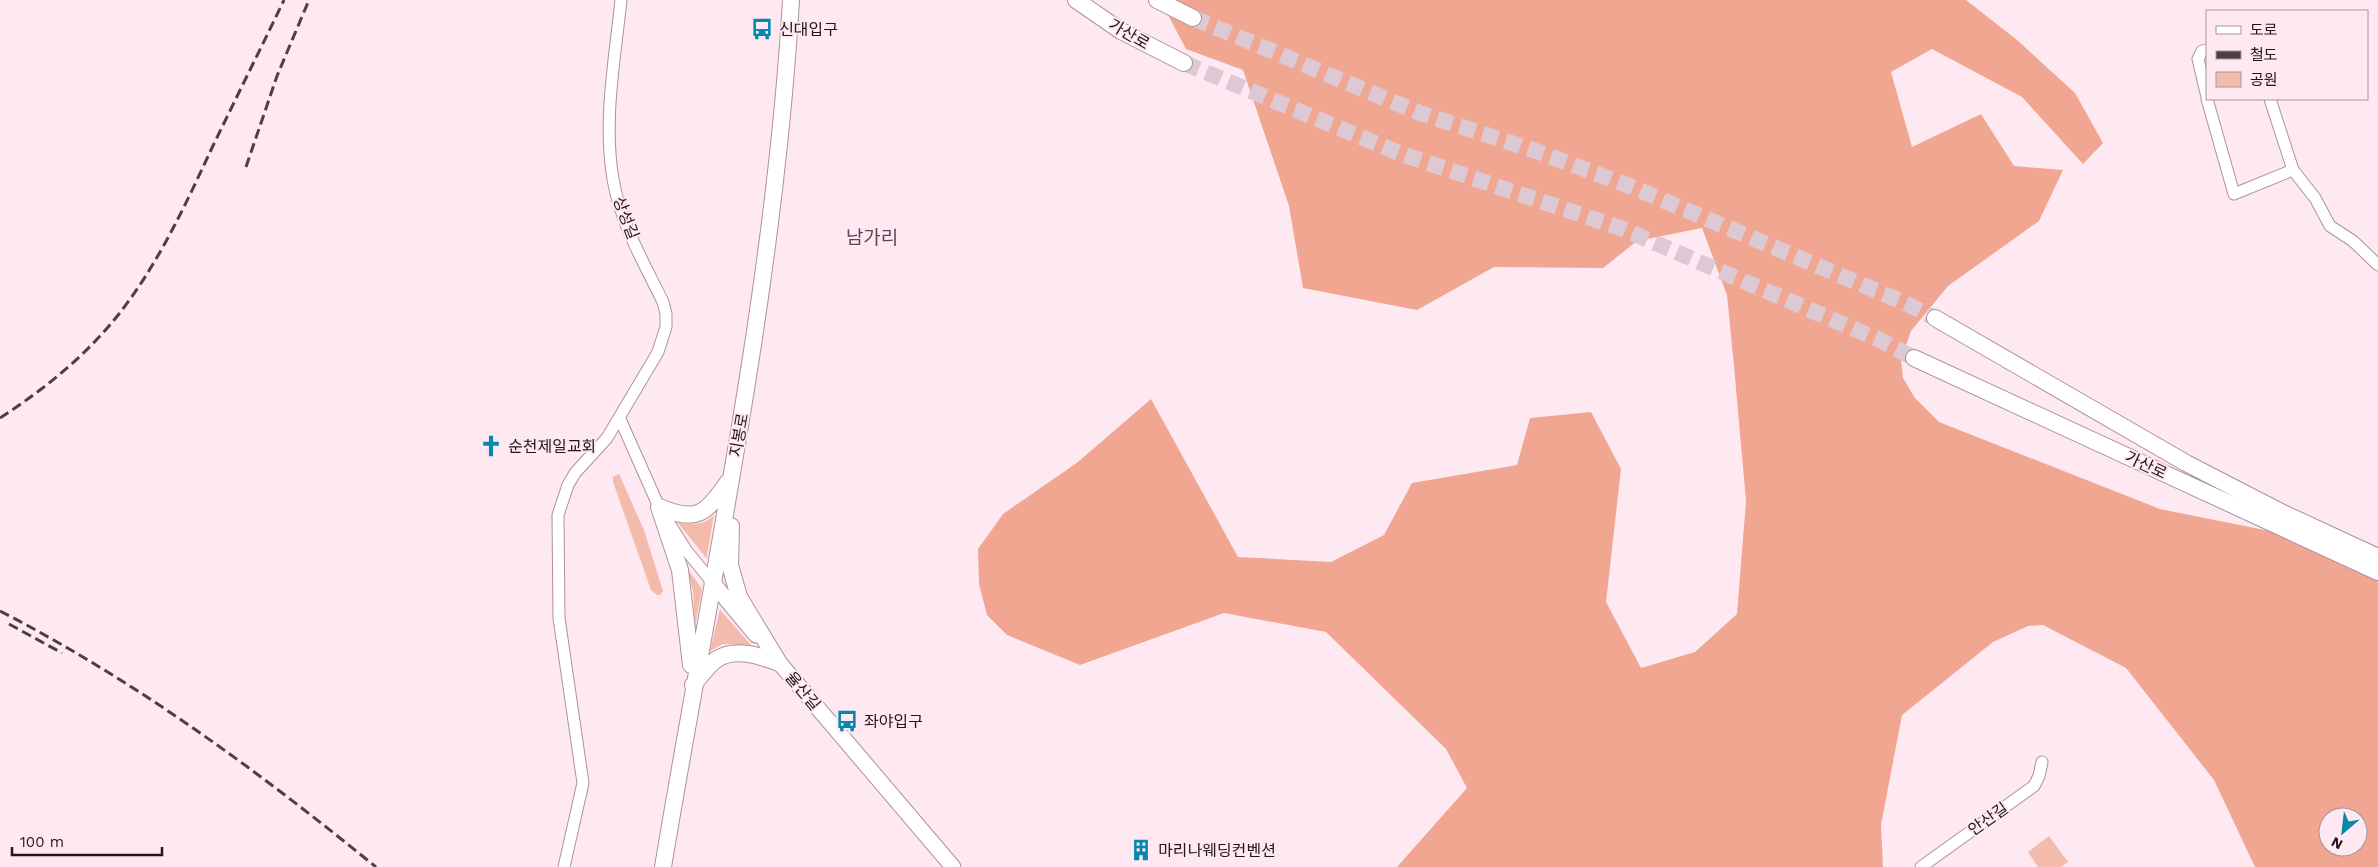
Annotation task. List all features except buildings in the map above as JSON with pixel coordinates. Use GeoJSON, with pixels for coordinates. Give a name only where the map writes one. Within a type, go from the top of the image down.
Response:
{"type":"FeatureCollection","features":[{"type":"Feature","properties":{"kind":"main road","name":"지봉로"},"geometry":{"type":"LineString","coordinates":[[663,867],[693,685],[732,476],[765,263],[786,87],[791,0]]}},
{"type":"Feature","properties":{"kind":"main road","name":"가산로"},"geometry":{"type":"LineString","coordinates":[[1076,0],[1121,31],[1184,63]]}},
{"type":"Feature","properties":{"kind":"main road"},"geometry":{"type":"LineString","coordinates":[[1157,0],[1193,18]]}},
{"type":"Feature","properties":{"kind":"main road","name":"가산로"},"geometry":{"type":"LineString","coordinates":[[1935,318],[2186,463],[2291,517],[2378,557]]}},
{"type":"Feature","properties":{"kind":"main road","name":"가산로"},"geometry":{"type":"LineString","coordinates":[[1914,358],[2378,572]]}},
{"type":"Feature","properties":{"kind":"main road"},"geometry":{"type":"LineString","coordinates":[[659,507],[686,516],[706,510],[732,476]]}},
{"type":"Feature","properties":{"kind":"main road"},"geometry":{"type":"LineString","coordinates":[[732,476],[730,565],[733,580],[746,612],[779,663]]}},
{"type":"Feature","properties":{"kind":"main road"},"geometry":{"type":"LineString","coordinates":[[659,507],[680,570],[693,685]]}},
{"type":"Feature","properties":{"kind":"main road"},"geometry":{"type":"LineString","coordinates":[[693,685],[716,660],[725,655],[756,655],[779,663]]}},
{"type":"Feature","properties":{"kind":"street","name":"상성길"},"geometry":{"type":"LineString","coordinates":[[564,867],[583,783],[559,618],[558,515],[568,485],[575,473],[607,438],[620,419],[658,352],[666,327],[666,314],[662,302],[620,207],[613,180],[609,139],[621,0]]}},
{"type":"Feature","properties":{"kind":"street"},"geometry":{"type":"LineString","coordinates":[[2206,50],[2202,52],[2198,59],[2206,94]]}},
{"type":"Feature","properties":{"kind":"street"},"geometry":{"type":"LineString","coordinates":[[2208,100],[2234,194],[2293,170]]}},
{"type":"Feature","properties":{"kind":"street"},"geometry":{"type":"LineString","coordinates":[[2270,100],[2293,170],[2315,198],[2330,226],[2353,241],[2378,265]]}},
{"type":"Feature","properties":{"kind":"street"},"geometry":{"type":"LineString","coordinates":[[620,419],[659,507],[686,550],[712,582]]}},
{"type":"Feature","properties":{"kind":"street","name":"율산길"},"geometry":{"type":"LineString","coordinates":[[712,582],[953,867]]}},
{"type":"Feature","properties":{"kind":"street","name":"안산길"},"geometry":{"type":"LineString","coordinates":[[1921,867],[2034,786],[2039,776],[2042,762]]}},
{"type":"Feature","properties":{"kind":"green space"},"geometry":{"type":"Polygon","coordinates":[[[619,474],[644,530],[663,591],[660,595],[651,590],[613,482],[613,477],[619,474]]]}},
{"type":"Feature","properties":{"kind":"green space"},"geometry":{"type":"Polygon","coordinates":[[[714,515],[707,559],[678,523],[693,524],[707,521],[714,515]]]}},
{"type":"Feature","properties":{"kind":"green space"},"geometry":{"type":"Polygon","coordinates":[[[687,568],[702,589],[695,626],[693,591],[687,568]]]}},
{"type":"Feature","properties":{"kind":"green space"},"geometry":{"type":"Polygon","coordinates":[[[720,609],[752,646],[723,644],[710,651],[720,609]]]}},
{"type":"Feature","properties":{"kind":"green space"},"geometry":{"type":"Polygon","coordinates":[[[2049,836],[2068,862],[2061,867],[2038,867],[2028,852],[2049,836]]]}},
{"type":"Feature","properties":{"kind":"shaded area"},"geometry":{"type":"Polygon","coordinates":[[[1160,0],[1966,0],[2017,40],[2075,93],[2103,143],[2083,164],[2022,97],[1932,49],[1891,72],[1912,147],[1981,114],[2014,166],[2063,170],[2039,221],[1948,286],[1911,331],[1901,359],[1903,378],[1915,398],[1939,422],[2160,509],[2378,553],[2378,867],[2255,867],[2214,780],[2126,668],[2043,625],[2028,626],[1993,642],[1902,715],[1881,825],[1883,867],[1397,867],[1467,788],[1446,749],[1326,632],[1224,613],[1080,665],[1007,635],[987,615],[979,584],[978,549],[1003,514],[1078,462],[1151,399],[1238,557],[1331,562],[1384,535],[1412,483],[1517,465],[1530,418],[1591,412],[1621,469],[1606,602],[1641,668],[1695,652],[1737,614],[1746,501],[1734,366],[1727,295],[1702,228],[1637,241],[1603,268],[1494,267],[1417,310],[1303,288],[1289,206],[1243,70],[1186,49],[1160,0]]]}},
{"type":"Feature","properties":{"kind":"tunnel"},"geometry":{"type":"LineString","coordinates":[[1193,18],[1420,113],[1536,151],[1632,187],[1903,302],[1935,318]]}},
{"type":"Feature","properties":{"kind":"tunnel"},"geometry":{"type":"LineString","coordinates":[[1184,63],[1399,153],[1623,229],[1882,341],[1914,358]]}},
{"type":"Feature","properties":{"kind":"railway"},"geometry":{"type":"LineString","coordinates":[[0,418],[71,365],[97,340],[140,285],[178,219],[284,0]]}},
{"type":"Feature","properties":{"kind":"railway"},"geometry":{"type":"LineString","coordinates":[[246,167],[277,76],[309,0]]}},
{"type":"Feature","properties":{"kind":"railway"},"geometry":{"type":"LineString","coordinates":[[0,611],[100,667],[148,697],[287,796],[376,867]]}},
{"type":"Feature","properties":{"kind":"railway"},"geometry":{"type":"LineString","coordinates":[[9,624],[62,653]]}},
{"type":"Feature","properties":{"kind":"place","name":"신대입구"},"geometry":{"type":"Point","coordinates":[762,29]}},
{"type":"Feature","properties":{"kind":"place","name":"순천제일교회"},"geometry":{"type":"Point","coordinates":[491,446]}},
{"type":"Feature","properties":{"kind":"place","name":"좌야입구"},"geometry":{"type":"Point","coordinates":[847,721]}},
{"type":"Feature","properties":{"kind":"place","name":"마리나웨딩컨벤션"},"geometry":{"type":"Point","coordinates":[1141,850]}},
{"type":"Feature","properties":{"kind":"district","name":"남가리"},"geometry":{"type":"Point","coordinates":[872,237]}}]}
